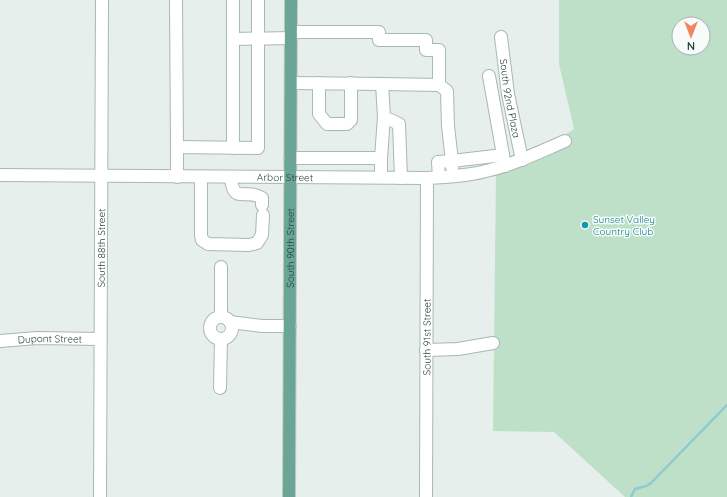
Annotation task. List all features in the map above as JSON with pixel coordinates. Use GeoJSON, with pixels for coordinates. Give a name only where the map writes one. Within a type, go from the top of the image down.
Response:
{"type":"FeatureCollection","features":[{"type":"Feature","properties":{"kind":"main road","name":"South 90th Street"},"geometry":{"type":"LineString","coordinates":[[289,497],[291,0]]}},
{"type":"Feature","properties":{"kind":"street","name":"South 88th Street"},"geometry":{"type":"LineString","coordinates":[[100,497],[102,0]]}},
{"type":"Feature","properties":{"kind":"street"},"geometry":{"type":"LineString","coordinates":[[176,0],[177,177]]}},
{"type":"Feature","properties":{"kind":"street"},"geometry":{"type":"LineString","coordinates":[[233,0],[233,148]]}},
{"type":"Feature","properties":{"kind":"street"},"geometry":{"type":"LineString","coordinates":[[177,147],[258,148],[258,0]]}},
{"type":"Feature","properties":{"kind":"street"},"geometry":{"type":"LineString","coordinates":[[233,39],[258,39],[291,35],[379,32],[379,40],[426,40],[426,50],[439,50],[439,85]]}},
{"type":"Feature","properties":{"kind":"street","name":"South 92nd Plaza"},"geometry":{"type":"LineString","coordinates":[[501,37],[508,94],[522,160]]}},
{"type":"Feature","properties":{"kind":"street"},"geometry":{"type":"LineString","coordinates":[[452,161],[504,160],[489,76]]}},
{"type":"Feature","properties":{"kind":"street"},"geometry":{"type":"LineString","coordinates":[[290,83],[439,85],[447,91],[448,126],[453,177]]}},
{"type":"Feature","properties":{"kind":"street"},"geometry":{"type":"LineString","coordinates":[[319,83],[319,114],[328,124],[347,124],[351,120],[351,83]]}},
{"type":"Feature","properties":{"kind":"street"},"geometry":{"type":"LineString","coordinates":[[381,177],[384,117],[382,84]]}},
{"type":"Feature","properties":{"kind":"street"},"geometry":{"type":"LineString","coordinates":[[384,117],[399,124],[400,178]]}},
{"type":"Feature","properties":{"kind":"street","name":"Arbor Street"},"geometry":{"type":"LineString","coordinates":[[0,175],[101,177],[453,177],[487,171],[504,160],[522,160],[565,141]]}},
{"type":"Feature","properties":{"kind":"street"},"geometry":{"type":"LineString","coordinates":[[290,158],[381,158]]}},
{"type":"Feature","properties":{"kind":"street","name":"South 91st Street"},"geometry":{"type":"LineString","coordinates":[[426,497],[426,350],[433,178],[438,162],[452,161]]}},
{"type":"Feature","properties":{"kind":"street"},"geometry":{"type":"LineString","coordinates":[[201,177],[202,240],[208,244],[250,245],[257,243],[262,235],[262,198],[257,195],[238,194],[235,192],[232,189],[231,177]]}},
{"type":"Feature","properties":{"kind":"street"},"geometry":{"type":"LineString","coordinates":[[220,388],[226,327],[221,267]]}},
{"type":"Feature","properties":{"kind":"street"},"geometry":{"type":"LineString","coordinates":[[226,327],[237,330],[251,330],[262,326],[290,326]]}},
{"type":"Feature","properties":{"kind":"street","name":"Dupont Street"},"geometry":{"type":"LineString","coordinates":[[0,341],[38,338],[100,339]]}},
{"type":"Feature","properties":{"kind":"street"},"geometry":{"type":"LineString","coordinates":[[426,350],[458,349],[493,343]]}},
{"type":"Feature","properties":{"kind":"green space","name":"Sunset Valley Country Club"},"geometry":{"type":"Polygon","coordinates":[[[559,0],[727,0],[727,497],[625,497],[554,432],[493,431],[496,175],[568,143],[565,135],[574,129],[559,64],[559,0]]]}},
{"type":"Feature","properties":{"kind":"waterway"},"geometry":{"type":"LineString","coordinates":[[631,497],[635,489],[651,483],[727,405]]}},
{"type":"Feature","properties":{"kind":"place","name":"Sunset Valley Country Club"},"geometry":{"type":"Point","coordinates":[585,225]}}]}
